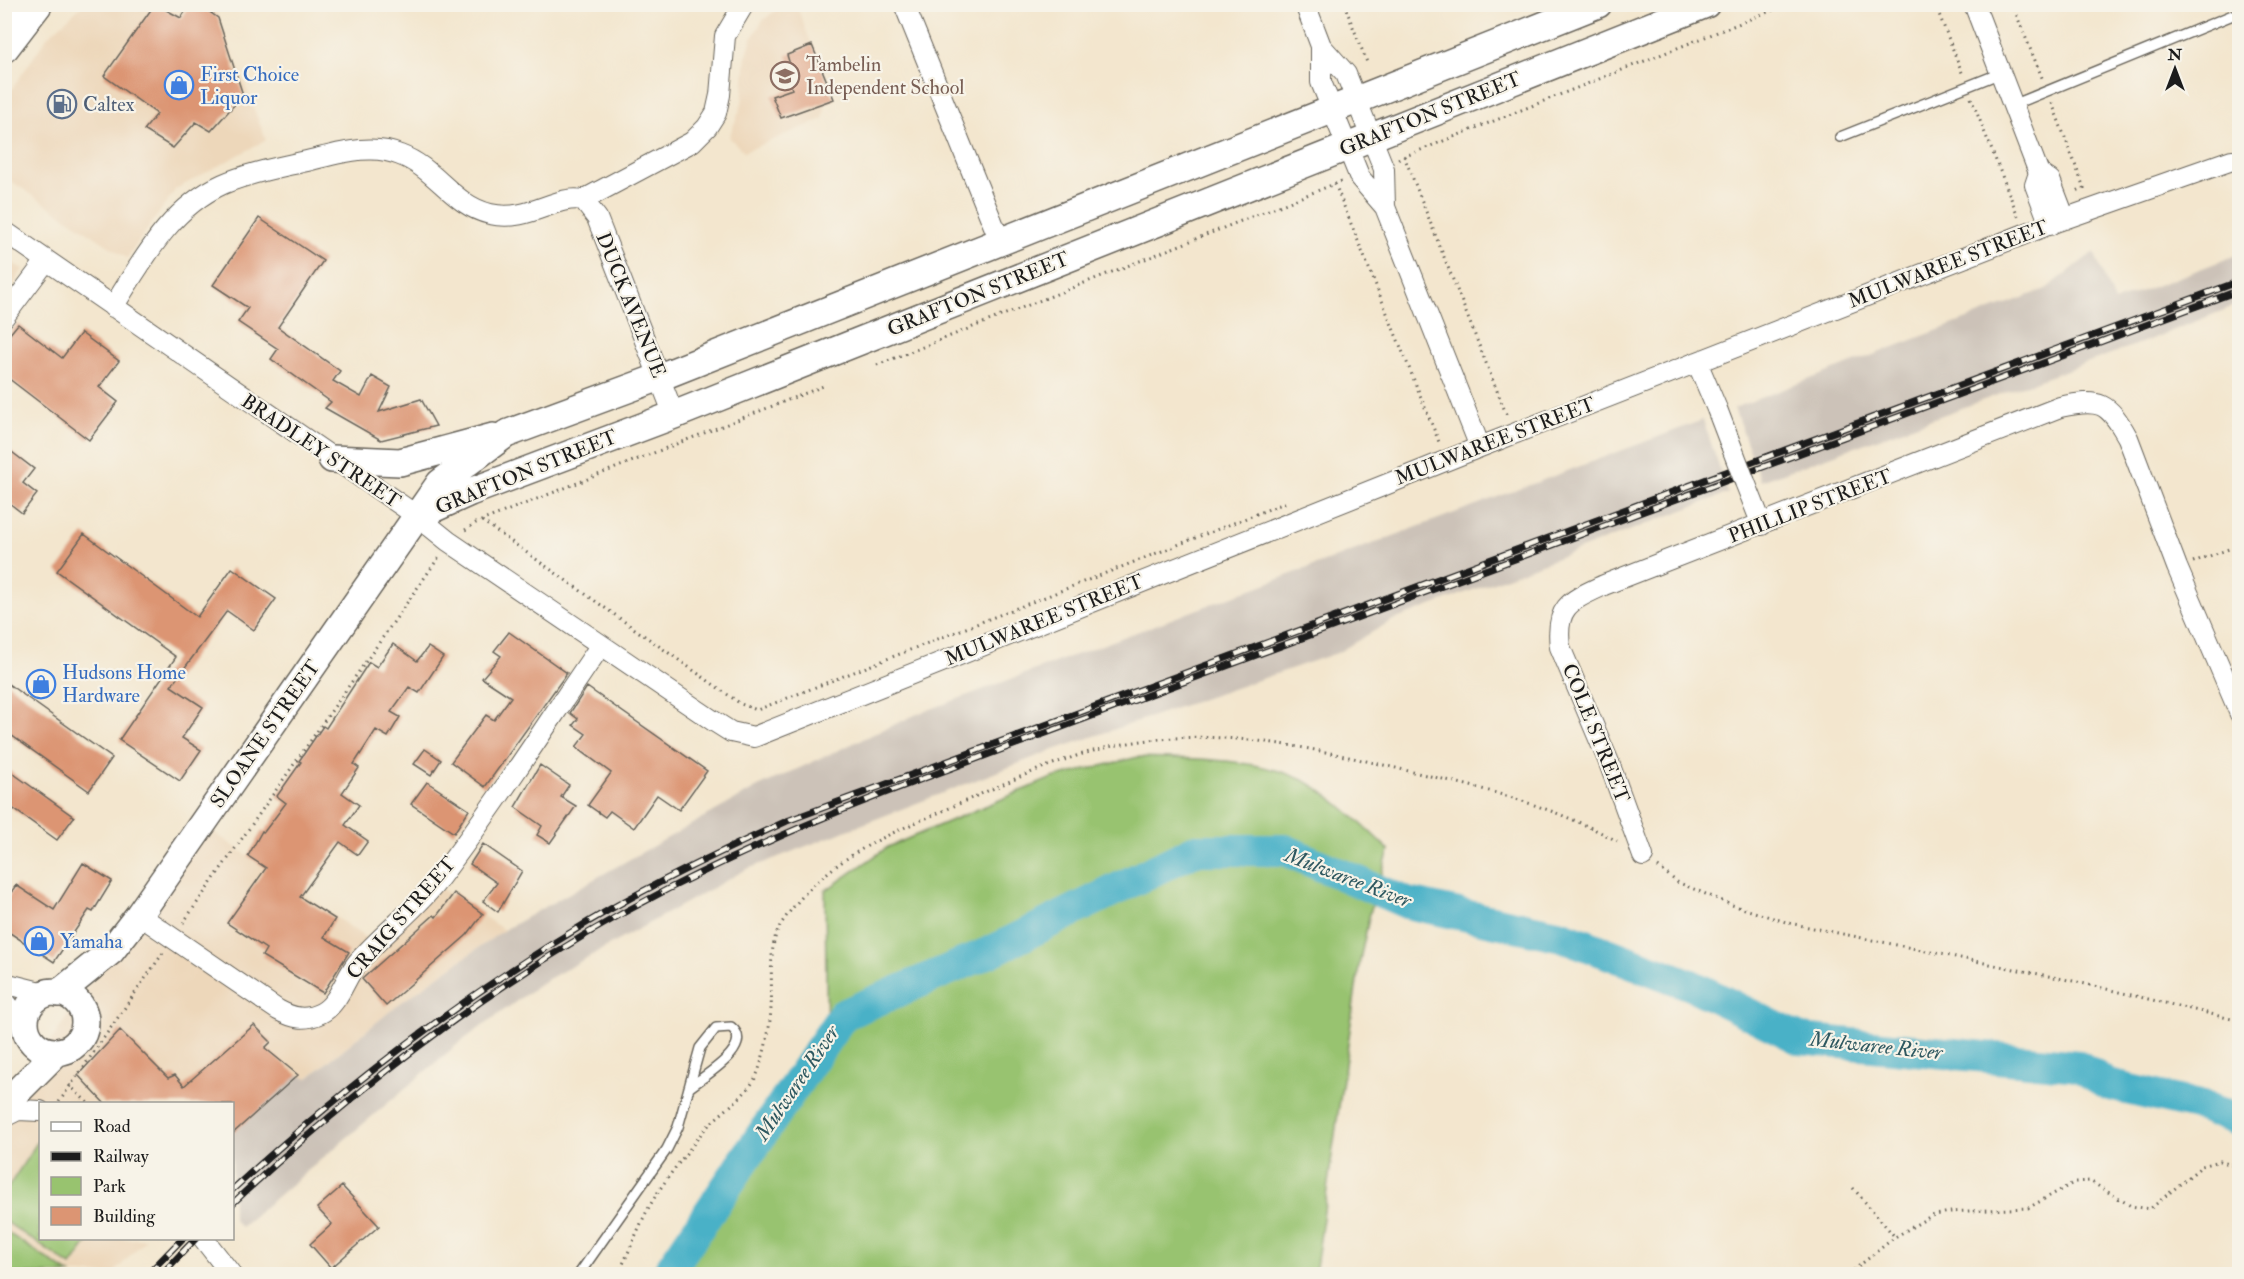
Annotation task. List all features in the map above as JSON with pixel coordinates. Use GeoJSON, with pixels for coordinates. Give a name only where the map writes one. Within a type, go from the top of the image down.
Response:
{"type":"FeatureCollection","features":[{"type":"Feature","properties":{"kind":"main road"},"geometry":{"type":"LineString","coordinates":[[4,10],[9,4]]}},
{"type":"Feature","properties":{"kind":"main road"},"geometry":{"type":"LineString","coordinates":[[4,47],[37,4]]}},
{"type":"Feature","properties":{"kind":"street"},"geometry":{"type":"LineString","coordinates":[[113,307],[162,233],[195,200],[235,180],[321,158],[366,150],[398,154],[428,170],[451,193],[470,207],[498,216],[529,214],[568,200],[583,200],[692,142],[707,127],[716,113],[720,95],[725,36],[744,4]]}},
{"type":"Feature","properties":{"kind":"street"},"geometry":{"type":"LineString","coordinates":[[904,4],[1000,241]]}},
{"type":"Feature","properties":{"kind":"street"},"geometry":{"type":"LineString","coordinates":[[1305,4],[1321,46],[1321,82],[1344,104],[1359,142],[1359,175],[1385,207]]}},
{"type":"Feature","properties":{"kind":"street","name":"GRAFTON STREET"},"geometry":{"type":"LineString","coordinates":[[417,516],[440,483],[506,434],[660,376],[1598,4]]}},
{"type":"Feature","properties":{"kind":"street","name":"GRAFTON STREET"},"geometry":{"type":"LineString","coordinates":[[417,516],[470,492],[674,415],[1706,4]]}},
{"type":"Feature","properties":{"kind":"street"},"geometry":{"type":"LineString","coordinates":[[1974,4],[2039,172],[2050,180],[2049,201],[2057,222]]}},
{"type":"Feature","properties":{"kind":"street"},"geometry":{"type":"LineString","coordinates":[[1321,46],[1346,73],[1344,104],[1359,142],[1382,165],[1385,207],[1476,438]]}},
{"type":"Feature","properties":{"kind":"street","name":"MULWAREE STREET"},"geometry":{"type":"LineString","coordinates":[[763,733],[1476,438],[1697,362],[2057,222],[2232,160]]}},
{"type":"Feature","properties":{"kind":"street","name":"DUCK AVENUE"},"geometry":{"type":"LineString","coordinates":[[583,200],[594,211],[674,415]]}},
{"type":"Feature","properties":{"kind":"street","name":"BRADLEY STREET"},"geometry":{"type":"LineString","coordinates":[[4,231],[417,516],[448,541],[731,732],[754,737],[763,733]]}},
{"type":"Feature","properties":{"kind":"street"},"geometry":{"type":"LineString","coordinates":[[4,317],[46,261]]}},
{"type":"Feature","properties":{"kind":"street"},"geometry":{"type":"LineString","coordinates":[[1697,362],[1762,525]]}},
{"type":"Feature","properties":{"kind":"street","name":"PHILLIP STREET"},"geometry":{"type":"LineString","coordinates":[[1563,609],[1577,597],[1604,585],[2060,407],[2098,403],[2110,409],[2128,438],[2177,567],[2240,714]]}},
{"type":"Feature","properties":{"kind":"street"},"geometry":{"type":"LineString","coordinates":[[332,459],[400,462],[506,434]]}},
{"type":"Feature","properties":{"kind":"street","name":"SLOANE STREET"},"geometry":{"type":"LineString","coordinates":[[84,1016],[111,951],[139,915],[417,516]]}},
{"type":"Feature","properties":{"kind":"street","name":"COLE STREET"},"geometry":{"type":"LineString","coordinates":[[1563,609],[1558,627],[1560,647],[1608,760],[1643,856]]}},
{"type":"Feature","properties":{"kind":"street","name":"CRAIG STREET"},"geometry":{"type":"LineString","coordinates":[[139,915],[278,1010],[294,1018],[310,1018],[323,1012],[332,1003],[358,962],[396,927],[434,884],[601,645]]}},
{"type":"Feature","properties":{"kind":"street","name":"SLOANE STREET"},"geometry":{"type":"LineString","coordinates":[[54,993],[111,951]]}},
{"type":"Feature","properties":{"kind":"street"},"geometry":{"type":"LineString","coordinates":[[4,983],[54,993],[75,1000],[84,1016],[85,1024],[79,1040],[73,1046],[57,1052],[11,1101]]}},
{"type":"Feature","properties":{"kind":"street"},"geometry":{"type":"LineString","coordinates":[[11,1101],[28,1034],[25,1019],[32,1003],[54,993]]}},
{"type":"Feature","properties":{"kind":"street"},"geometry":{"type":"LineString","coordinates":[[4,999],[28,1034],[42,1049],[57,1052]]}},
{"type":"Feature","properties":{"kind":"street"},"geometry":{"type":"LineString","coordinates":[[38,1071],[37,1090],[51,1102]]}},
{"type":"Feature","properties":{"kind":"street"},"geometry":{"type":"LineString","coordinates":[[4,1117],[18,1110],[39,1111]]}},
{"type":"Feature","properties":{"kind":"street"},"geometry":{"type":"LineString","coordinates":[[204,1240],[231,1275]]}},
{"type":"Feature","properties":{"kind":"street"},"geometry":{"type":"LineString","coordinates":[[218,1240],[245,1275]]}},
{"type":"Feature","properties":{"kind":"lane"},"geometry":{"type":"LineString","coordinates":[[2013,105],[2240,12]]}},
{"type":"Feature","properties":{"kind":"lane"},"geometry":{"type":"LineString","coordinates":[[1840,137],[2001,73]]}},
{"type":"Feature","properties":{"kind":"lane"},"geometry":{"type":"LineString","coordinates":[[579,1275],[609,1228],[667,1149],[678,1127],[700,1048],[716,1028],[731,1027],[738,1040],[731,1055],[689,1088]]}},
{"type":"Feature","properties":{"kind":"path"},"geometry":{"type":"LineString","coordinates":[[1344,4],[1368,66]]}},
{"type":"Feature","properties":{"kind":"path"},"geometry":{"type":"LineString","coordinates":[[1382,165],[1788,4]]}},
{"type":"Feature","properties":{"kind":"path"},"geometry":{"type":"LineString","coordinates":[[1935,4],[2018,216]]}},
{"type":"Feature","properties":{"kind":"path"},"geometry":{"type":"LineString","coordinates":[[2007,220],[2084,188],[2012,4]]}},
{"type":"Feature","properties":{"kind":"path"},"geometry":{"type":"LineString","coordinates":[[1404,156],[1507,416]]}},
{"type":"Feature","properties":{"kind":"path"},"geometry":{"type":"LineString","coordinates":[[877,365],[1359,175]]}},
{"type":"Feature","properties":{"kind":"path"},"geometry":{"type":"LineString","coordinates":[[1335,184],[1439,442]]}},
{"type":"Feature","properties":{"kind":"path"},"geometry":{"type":"LineString","coordinates":[[179,930],[430,572],[448,541],[482,521],[826,385]]}},
{"type":"Feature","properties":{"kind":"path"},"geometry":{"type":"LineString","coordinates":[[1429,447],[1439,442],[1476,438],[1516,412]]}},
{"type":"Feature","properties":{"kind":"path"},"geometry":{"type":"LineString","coordinates":[[482,521],[741,704],[757,710],[1290,501]]}},
{"type":"Feature","properties":{"kind":"path"},"geometry":{"type":"LineString","coordinates":[[2177,567],[2240,545]]}},
{"type":"Feature","properties":{"kind":"path"},"geometry":{"type":"LineString","coordinates":[[618,1275],[656,1197],[699,1136],[746,1090],[757,1073],[770,1023],[775,938],[782,924],[808,894],[853,852],[1017,779],[1079,756],[1132,742],[1211,738],[1269,741],[1330,751],[1485,789],[1594,830],[1643,856],[1677,882],[1732,905],[1779,921],[2073,981],[2240,1021]]}},
{"type":"Feature","properties":{"kind":"path"},"geometry":{"type":"LineString","coordinates":[[53,1102],[100,1046],[168,946]]}},
{"type":"Feature","properties":{"kind":"path"},"geometry":{"type":"LineString","coordinates":[[69,1085],[87,1102]]}},
{"type":"Feature","properties":{"kind":"path"},"geometry":{"type":"LineString","coordinates":[[1849,1275],[1895,1237],[1931,1216],[1949,1212],[2028,1208],[2075,1182],[2090,1181],[2132,1206],[2150,1209],[2202,1166],[2220,1161],[2240,1168]]}},
{"type":"Feature","properties":{"kind":"path"},"geometry":{"type":"LineString","coordinates":[[1853,1188],[1895,1237]]}},
{"type":"Feature","properties":{"kind":"shaded area"},"geometry":{"type":"Polygon","coordinates":[[[83,5],[214,5],[266,140],[176,189],[127,258],[5,177],[5,99],[48,36],[83,5]]]}},
{"type":"Feature","properties":{"kind":"shaded area","name":"Tambelin Independent School"},"geometry":{"type":"Polygon","coordinates":[[[783,5],[796,5],[834,99],[826,102],[823,119],[744,152],[729,137],[742,104],[746,57],[752,38],[763,20],[783,5]]]}},
{"type":"Feature","properties":{"kind":"shaded area"},"geometry":{"type":"Polygon","coordinates":[[[2094,252],[2114,302],[2239,254],[2239,304],[2149,340],[1761,481],[1734,408],[2046,289],[2094,252]]]}},
{"type":"Feature","properties":{"kind":"shaded area"},"geometry":{"type":"Polygon","coordinates":[[[5,259],[23,269],[5,299],[5,259]]]}},
{"type":"Feature","properties":{"kind":"shaded area"},"geometry":{"type":"Polygon","coordinates":[[[1703,420],[1728,493],[1391,621],[1337,653],[1048,752],[745,870],[543,982],[459,1043],[241,1227],[234,1220],[234,1132],[298,1075],[308,1078],[399,1004],[504,930],[758,787],[915,715],[1703,420]]]}},
{"type":"Feature","properties":{"kind":"shaded area"},"geometry":{"type":"Polygon","coordinates":[[[202,824],[376,945],[434,884],[504,930],[399,1004],[307,1078],[298,1075],[234,1133],[234,1102],[39,1102],[39,1240],[145,1240],[113,1274],[5,1274],[5,1110],[111,951],[202,824]]]}},
{"type":"Feature","properties":{"kind":"green space"},"geometry":{"type":"Polygon","coordinates":[[[1138,757],[1219,760],[1260,766],[1298,778],[1334,800],[1389,850],[1370,913],[1360,960],[1315,1274],[684,1274],[827,1053],[825,891],[888,847],[1052,778],[1138,757]]]}},
{"type":"Feature","properties":{"kind":"green space"},"geometry":{"type":"Polygon","coordinates":[[[39,1140],[39,1240],[89,1240],[71,1266],[5,1221],[5,1192],[39,1140]]]}},
{"type":"Feature","properties":{"kind":"green space"},"geometry":{"type":"Polygon","coordinates":[[[5,1231],[70,1274],[5,1274],[5,1231]]]}},
{"type":"Feature","properties":{"kind":"building","name":"First Choice Liquor"},"geometry":{"type":"Polygon","coordinates":[[[155,4],[181,18],[190,4],[198,4],[218,18],[243,95],[211,131],[196,122],[173,148],[144,130],[157,114],[104,76],[155,4]]]}},
{"type":"Feature","properties":{"kind":"building"},"geometry":{"type":"Polygon","coordinates":[[[812,45],[834,99],[781,118],[772,96],[792,89],[785,70],[791,68],[787,55],[812,45]]]}},
{"type":"Feature","properties":{"kind":"building"},"geometry":{"type":"Polygon","coordinates":[[[259,218],[323,261],[278,327],[340,371],[333,381],[361,397],[372,376],[391,387],[379,412],[421,399],[436,426],[381,440],[325,408],[331,402],[271,359],[278,349],[238,322],[248,308],[213,285],[259,218]]]}},
{"type":"Feature","properties":{"kind":"building"},"geometry":{"type":"Polygon","coordinates":[[[18,324],[62,358],[81,333],[119,361],[99,387],[118,402],[89,440],[4,375],[4,341],[18,324]]]}},
{"type":"Feature","properties":{"kind":"building"},"geometry":{"type":"Polygon","coordinates":[[[4,446],[34,469],[23,483],[37,494],[22,513],[4,499],[4,446]]]}},
{"type":"Feature","properties":{"kind":"building"},"geometry":{"type":"Polygon","coordinates":[[[84,534],[197,617],[232,568],[276,599],[254,630],[227,611],[171,686],[203,707],[182,738],[201,750],[180,781],[119,740],[176,657],[57,571],[84,534]]]}},
{"type":"Feature","properties":{"kind":"building"},"geometry":{"type":"Polygon","coordinates":[[[509,632],[567,673],[485,787],[451,762],[486,715],[494,720],[511,697],[482,678],[501,656],[494,651],[509,632]]]}},
{"type":"Feature","properties":{"kind":"building"},"geometry":{"type":"Polygon","coordinates":[[[393,644],[417,661],[428,647],[443,657],[419,693],[409,687],[391,712],[400,717],[388,737],[376,730],[354,764],[359,768],[342,793],[359,805],[345,825],[368,841],[358,855],[340,842],[300,897],[335,919],[324,937],[349,952],[323,993],[262,956],[266,949],[227,923],[266,868],[248,856],[262,831],[264,832],[286,803],[277,796],[323,726],[326,728],[369,662],[377,667],[393,644]]]}},
{"type":"Feature","properties":{"kind":"building"},"geometry":{"type":"Polygon","coordinates":[[[4,681],[112,758],[89,791],[4,730],[4,681]]]}},
{"type":"Feature","properties":{"kind":"building"},"geometry":{"type":"Polygon","coordinates":[[[587,687],[707,771],[679,810],[657,795],[634,828],[610,811],[605,817],[588,805],[611,773],[576,747],[586,734],[573,725],[578,719],[570,713],[587,687]]]}},
{"type":"Feature","properties":{"kind":"building"},"geometry":{"type":"Polygon","coordinates":[[[425,749],[441,760],[431,775],[414,764],[425,749]]]}},
{"type":"Feature","properties":{"kind":"building"},"geometry":{"type":"Polygon","coordinates":[[[540,765],[569,785],[561,797],[576,806],[550,843],[537,835],[542,826],[515,807],[540,765]]]}},
{"type":"Feature","properties":{"kind":"building"},"geometry":{"type":"Polygon","coordinates":[[[4,767],[74,817],[57,840],[4,802],[4,767]]]}},
{"type":"Feature","properties":{"kind":"building"},"geometry":{"type":"Polygon","coordinates":[[[427,782],[469,810],[454,833],[411,804],[427,782]]]}},
{"type":"Feature","properties":{"kind":"building"},"geometry":{"type":"Polygon","coordinates":[[[483,844],[522,871],[498,912],[483,901],[497,883],[470,864],[483,844]]]}},
{"type":"Feature","properties":{"kind":"building"},"geometry":{"type":"Polygon","coordinates":[[[83,863],[112,881],[93,912],[89,910],[54,962],[4,929],[4,903],[16,885],[54,910],[83,863]]]}},
{"type":"Feature","properties":{"kind":"building"},"geometry":{"type":"Polygon","coordinates":[[[454,893],[483,914],[467,935],[386,1006],[362,979],[434,915],[436,917],[454,893]]]}},
{"type":"Feature","properties":{"kind":"building"},"geometry":{"type":"Polygon","coordinates":[[[254,1025],[271,1042],[265,1048],[298,1075],[234,1132],[234,1102],[103,1102],[78,1075],[120,1030],[168,1078],[175,1075],[184,1086],[254,1025]]]}},
{"type":"Feature","properties":{"kind":"building"},"geometry":{"type":"Polygon","coordinates":[[[342,1186],[379,1226],[331,1268],[310,1244],[332,1224],[317,1208],[342,1186]]]}},
{"type":"Feature","properties":{"kind":"waterway","name":"Mulwaree River"},"geometry":{"type":"LineString","coordinates":[[667,1274],[843,1015],[990,952],[1195,850],[1285,850],[1407,903],[1562,936],[1691,985],[1800,1039],[2079,1066],[2109,1085],[2204,1107],[2240,1121]]}},
{"type":"Feature","properties":{"kind":"railway"},"geometry":{"type":"LineString","coordinates":[[234,1188],[359,1081],[448,1014],[540,951],[637,895],[787,821],[2240,281]]}},
{"type":"Feature","properties":{"kind":"railway"},"geometry":{"type":"LineString","coordinates":[[234,1202],[333,1114],[439,1031],[494,992],[609,921],[668,889],[765,843],[896,789],[2240,290]]}},
{"type":"Feature","properties":{"kind":"railway"},"geometry":{"type":"LineString","coordinates":[[148,1274],[181,1240]]}},
{"type":"Feature","properties":{"kind":"railway"},"geometry":{"type":"LineString","coordinates":[[162,1274],[194,1240]]}},
{"type":"Feature","properties":{"kind":"place","name":"Tambelin Independent School"},"geometry":{"type":"Point","coordinates":[785,76]}},
{"type":"Feature","properties":{"kind":"place","name":"First Choice Liquor"},"geometry":{"type":"Point","coordinates":[179,85]}},
{"type":"Feature","properties":{"kind":"place","name":"Caltex"},"geometry":{"type":"Point","coordinates":[62,104]}},
{"type":"Feature","properties":{"kind":"place","name":"Hudsons Home Hardware"},"geometry":{"type":"Point","coordinates":[41,684]}},
{"type":"Feature","properties":{"kind":"place","name":"Yamaha"},"geometry":{"type":"Point","coordinates":[39,941]}}]}
